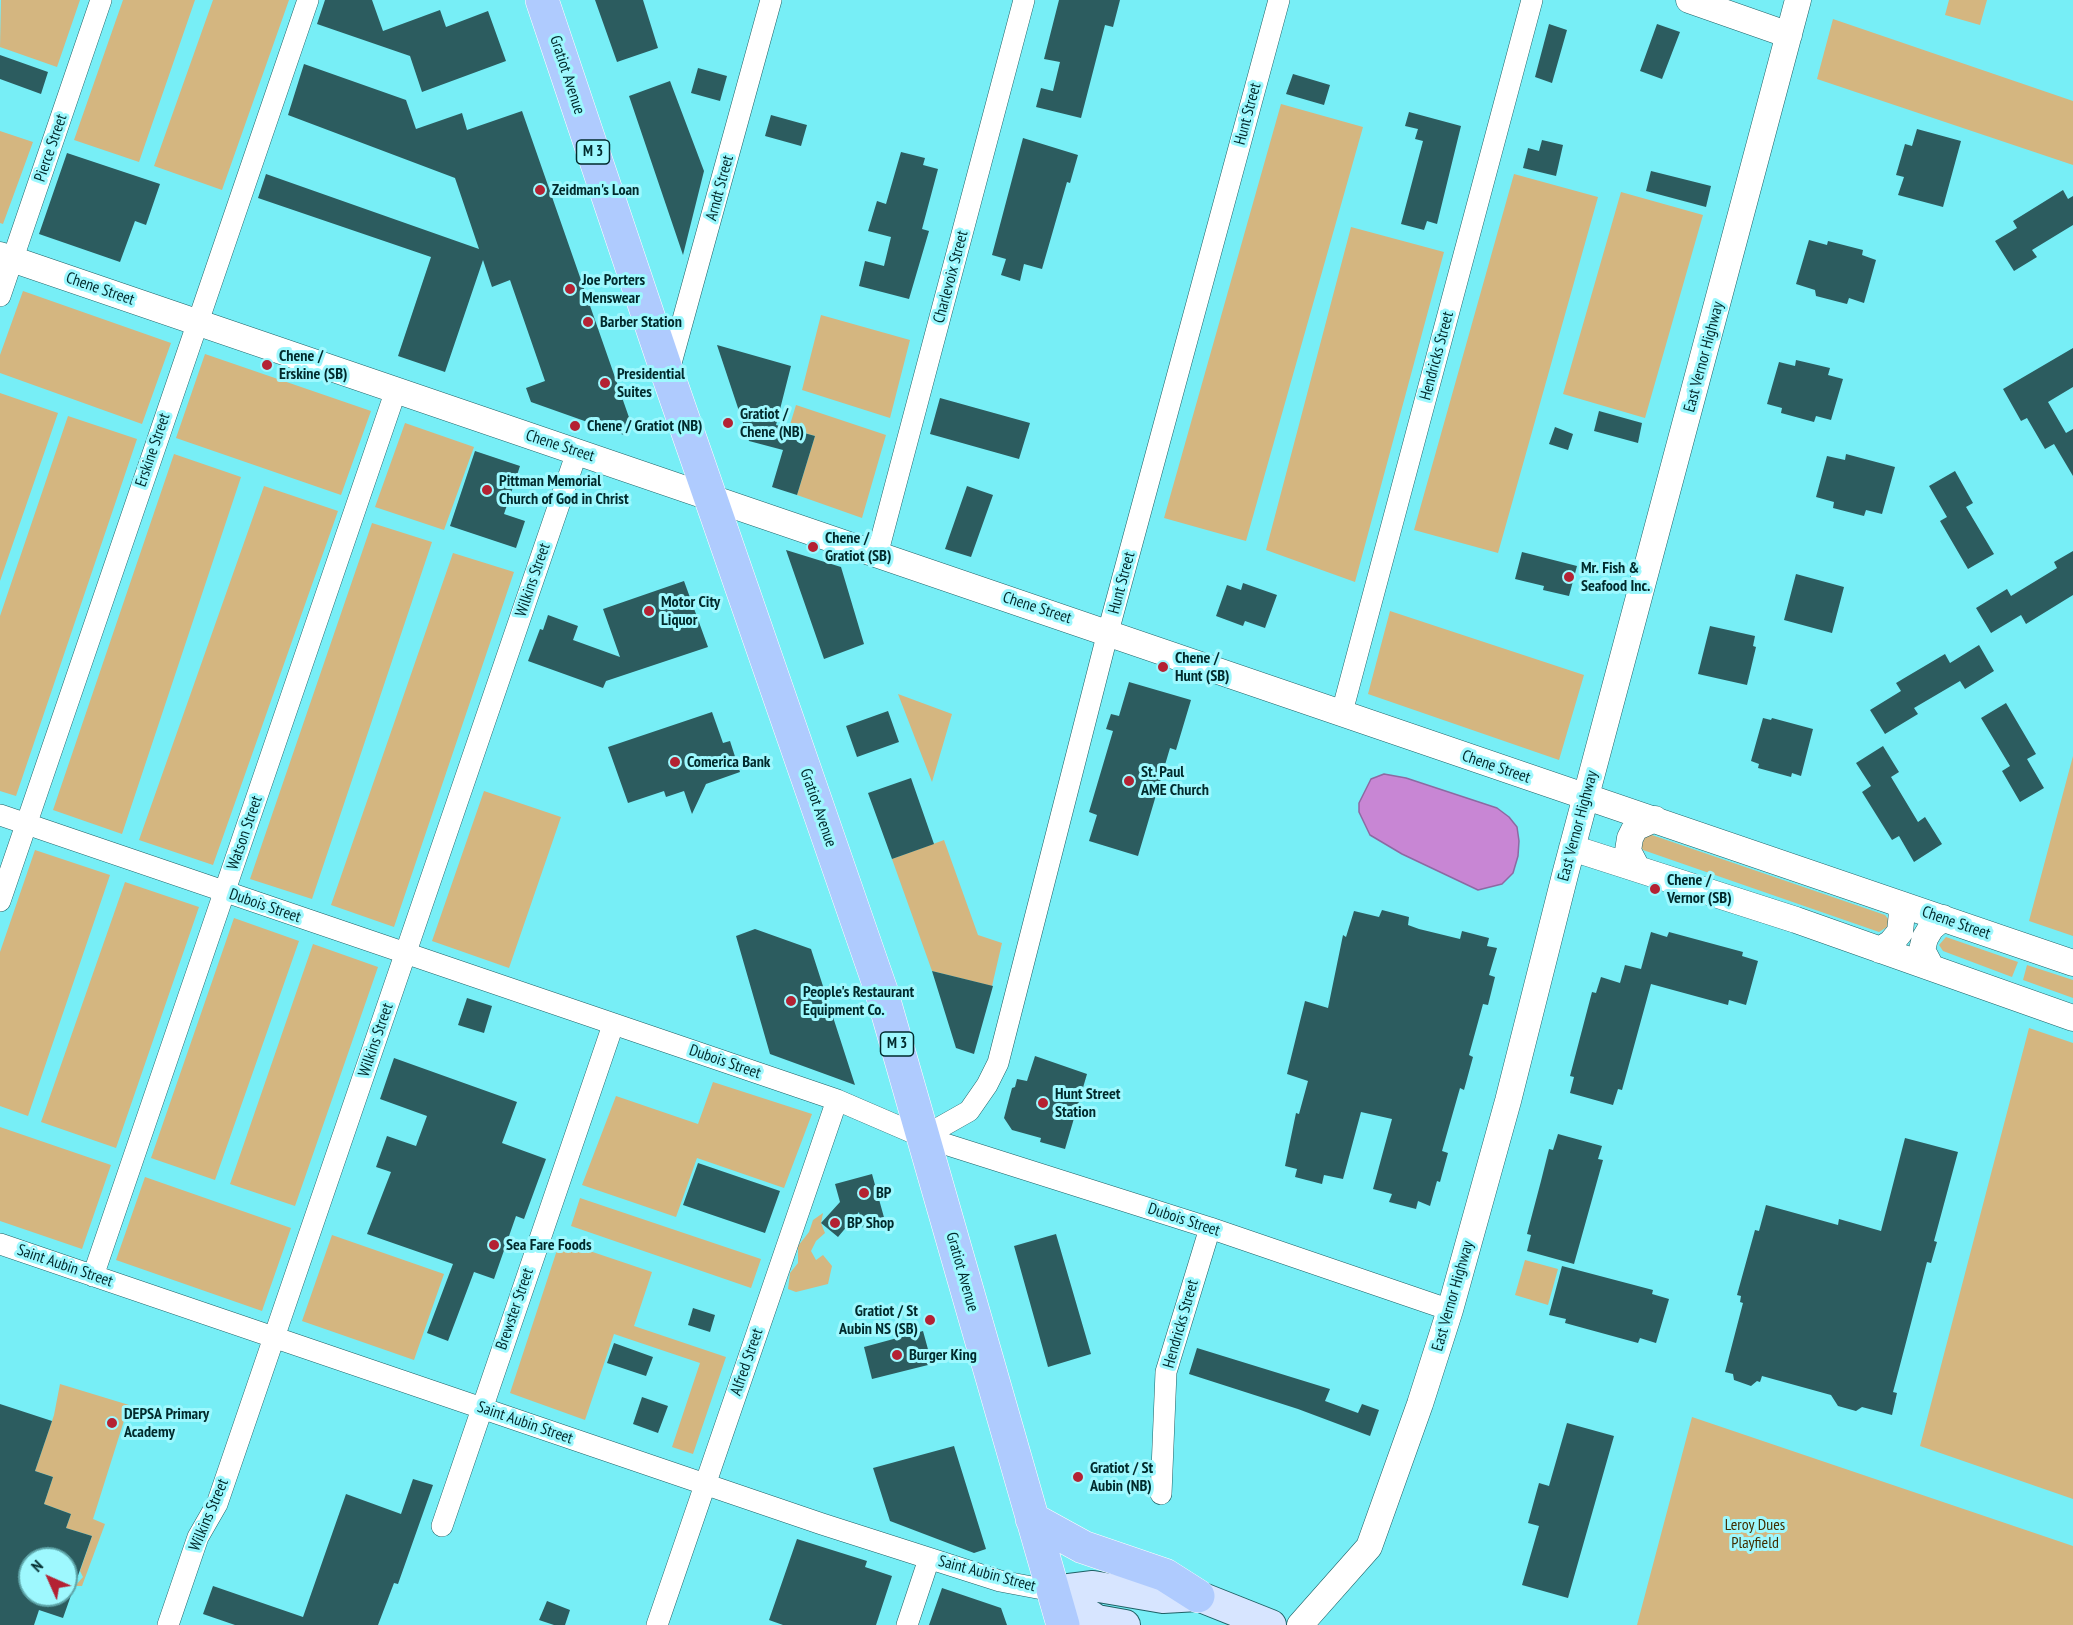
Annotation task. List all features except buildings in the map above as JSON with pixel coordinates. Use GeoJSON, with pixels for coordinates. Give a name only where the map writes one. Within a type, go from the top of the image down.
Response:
{"type":"FeatureCollection","features":[{"type":"Feature","properties":{"kind":"main road","name":"Gratiot Avenue"},"geometry":{"type":"LineString","coordinates":[[542,0],[668,375],[881,990],[1063,1625]]}},
{"type":"Feature","properties":{"kind":"main road"},"geometry":{"type":"LineString","coordinates":[[1032,1519],[1083,1547],[1165,1575],[1198,1596]]}},
{"type":"Feature","properties":{"kind":"main road","name":"Saint Aubin Street"},"geometry":{"type":"LineString","coordinates":[[1053,1591],[1093,1586],[1163,1598],[1198,1596],[1271,1625]]}},
{"type":"Feature","properties":{"kind":"main road","name":"Saint Aubin Street"},"geometry":{"type":"LineString","coordinates":[[1053,1591],[1097,1620],[1125,1625]]}},
{"type":"Feature","properties":{"kind":"street","name":"Pierce Street"},"geometry":{"type":"LineString","coordinates":[[0,296],[6,257],[101,0]]}},
{"type":"Feature","properties":{"kind":"street","name":"Erskine Street"},"geometry":{"type":"LineString","coordinates":[[0,901],[308,0]]}},
{"type":"Feature","properties":{"kind":"street","name":"Arndt Street"},"geometry":{"type":"LineString","coordinates":[[668,375],[771,0]]}},
{"type":"Feature","properties":{"kind":"street","name":"Charlevoix Street"},"geometry":{"type":"LineString","coordinates":[[877,555],[1024,0]]}},
{"type":"Feature","properties":{"kind":"street","name":"Hunt Street"},"geometry":{"type":"LineString","coordinates":[[923,1137],[969,1111],[998,1063],[1108,632],[1279,0]]}},
{"type":"Feature","properties":{"kind":"street","name":"Hendricks Street"},"geometry":{"type":"LineString","coordinates":[[1342,712],[1532,0]]}},
{"type":"Feature","properties":{"kind":"street"},"geometry":{"type":"LineString","coordinates":[[1689,0],[1789,34]]}},
{"type":"Feature","properties":{"kind":"street","name":"East Vernor Highway"},"geometry":{"type":"LineString","coordinates":[[1300,1625],[1369,1547],[1413,1426],[1450,1310],[1508,1101],[1572,849],[1798,0]]}},
{"type":"Feature","properties":{"kind":"street","name":"Chene Street"},"geometry":{"type":"LineString","coordinates":[[6,257],[1342,712],[1532,779],[1587,795],[2073,963]]}},
{"type":"Feature","properties":{"kind":"street","name":"Watson Street"},"geometry":{"type":"LineString","coordinates":[[93,1276],[396,390]]}},
{"type":"Feature","properties":{"kind":"street","name":"Wilkins Street"},"geometry":{"type":"LineString","coordinates":[[168,1625],[198,1537],[217,1504],[577,452]]}},
{"type":"Feature","properties":{"kind":"street","name":"Dubois Street"},"geometry":{"type":"LineString","coordinates":[[0,815],[837,1100],[923,1137],[1210,1228],[1450,1310]]}},
{"type":"Feature","properties":{"kind":"street"},"geometry":{"type":"LineString","coordinates":[[1637,868],[1628,851],[1630,838],[1635,828],[1655,819]]}},
{"type":"Feature","properties":{"kind":"street"},"geometry":{"type":"LineString","coordinates":[[1572,849],[1637,868],[1931,967],[2073,1018]]}},
{"type":"Feature","properties":{"kind":"street"},"geometry":{"type":"LineString","coordinates":[[1880,950],[1891,943],[1900,932],[1902,912],[1898,904]]}},
{"type":"Feature","properties":{"kind":"street"},"geometry":{"type":"LineString","coordinates":[[1931,967],[1922,950],[1931,928],[1943,918]]}},
{"type":"Feature","properties":{"kind":"street","name":"Brewster Street"},"geometry":{"type":"LineString","coordinates":[[442,1526],[613,1024]]}},
{"type":"Feature","properties":{"kind":"street","name":"Alfred Street"},"geometry":{"type":"LineString","coordinates":[[657,1625],[837,1100]]}},
{"type":"Feature","properties":{"kind":"street","name":"Hendricks Street"},"geometry":{"type":"LineString","coordinates":[[1161,1494],[1167,1372],[1210,1228]]}},
{"type":"Feature","properties":{"kind":"street","name":"Saint Aubin Street"},"geometry":{"type":"LineString","coordinates":[[0,1244],[929,1559],[1000,1581],[1053,1591]]}},
{"type":"Feature","properties":{"kind":"street"},"geometry":{"type":"LineString","coordinates":[[908,1625],[929,1559]]}},
{"type":"Feature","properties":{"kind":"green space"},"geometry":{"type":"Polygon","coordinates":[[[1,0],[80,0],[57,67],[0,47],[1,0]]]}},
{"type":"Feature","properties":{"kind":"green space"},"geometry":{"type":"Polygon","coordinates":[[[123,0],[195,0],[139,162],[74,140],[123,0]]]}},
{"type":"Feature","properties":{"kind":"green space"},"geometry":{"type":"Polygon","coordinates":[[[213,0],[289,0],[222,190],[154,166],[213,0]]]}},
{"type":"Feature","properties":{"kind":"green space"},"geometry":{"type":"Polygon","coordinates":[[[1949,0],[1987,0],[1980,25],[1945,15],[1949,0]]]}},
{"type":"Feature","properties":{"kind":"green space"},"geometry":{"type":"Polygon","coordinates":[[[1833,19],[2073,101],[2073,165],[1817,79],[1833,19]]]}},
{"type":"Feature","properties":{"kind":"green space"},"geometry":{"type":"Polygon","coordinates":[[[1281,104],[1363,127],[1246,541],[1164,518],[1281,104]]]}},
{"type":"Feature","properties":{"kind":"green space"},"geometry":{"type":"Polygon","coordinates":[[[0,131],[33,142],[3,224],[0,223],[0,131]]]}},
{"type":"Feature","properties":{"kind":"green space"},"geometry":{"type":"Polygon","coordinates":[[[1514,174],[1598,197],[1498,553],[1414,530],[1514,174]]]}},
{"type":"Feature","properties":{"kind":"green space"},"geometry":{"type":"Polygon","coordinates":[[[1621,192],[1703,215],[1645,418],[1563,394],[1621,192]]]}},
{"type":"Feature","properties":{"kind":"green space"},"geometry":{"type":"Polygon","coordinates":[[[1351,227],[1444,252],[1355,582],[1266,550],[1351,227]]]}},
{"type":"Feature","properties":{"kind":"green space"},"geometry":{"type":"Polygon","coordinates":[[[23,291],[171,343],[142,424],[0,373],[0,355],[23,291]]]}},
{"type":"Feature","properties":{"kind":"green space"},"geometry":{"type":"Polygon","coordinates":[[[821,315],[910,340],[890,418],[802,390],[821,315]]]}},
{"type":"Feature","properties":{"kind":"green space"},"geometry":{"type":"Polygon","coordinates":[[[205,354],[371,411],[341,495],[176,438],[205,354]]]}},
{"type":"Feature","properties":{"kind":"green space"},"geometry":{"type":"Polygon","coordinates":[[[0,393],[58,413],[0,581],[0,393]]]}},
{"type":"Feature","properties":{"kind":"green space"},"geometry":{"type":"Polygon","coordinates":[[[796,405],[886,435],[862,518],[797,495],[815,436],[789,428],[796,405]]]}},
{"type":"Feature","properties":{"kind":"green space"},"geometry":{"type":"Polygon","coordinates":[[[68,416],[137,439],[16,796],[0,791],[0,616],[68,416]]]}},
{"type":"Feature","properties":{"kind":"green space"},"geometry":{"type":"Polygon","coordinates":[[[405,423],[474,447],[444,530],[375,507],[405,423]]]}},
{"type":"Feature","properties":{"kind":"green space"},"geometry":{"type":"Polygon","coordinates":[[[174,454],[241,477],[122,834],[53,810],[174,454]]]}},
{"type":"Feature","properties":{"kind":"green space"},"geometry":{"type":"Polygon","coordinates":[[[264,486],[338,511],[213,865],[139,840],[264,486]]]}},
{"type":"Feature","properties":{"kind":"green space"},"geometry":{"type":"Polygon","coordinates":[[[372,523],[432,542],[312,899],[250,879],[372,523]]]}},
{"type":"Feature","properties":{"kind":"green space"},"geometry":{"type":"Polygon","coordinates":[[[453,553],[514,572],[394,927],[331,905],[453,553]]]}},
{"type":"Feature","properties":{"kind":"green space"},"geometry":{"type":"Polygon","coordinates":[[[1390,611],[1584,675],[1559,760],[1368,694],[1390,611]]]}},
{"type":"Feature","properties":{"kind":"green space"},"geometry":{"type":"Polygon","coordinates":[[[898,694],[952,714],[932,782],[898,694]]]}},
{"type":"Feature","properties":{"kind":"green space"},"geometry":{"type":"Polygon","coordinates":[[[2073,756],[2073,936],[2029,921],[2073,756]]]}},
{"type":"Feature","properties":{"kind":"green space"},"geometry":{"type":"Polygon","coordinates":[[[484,791],[561,817],[509,968],[432,941],[484,791]]]}},
{"type":"Feature","properties":{"kind":"green space"},"geometry":{"type":"Polygon","coordinates":[[[1649,834],[1885,915],[1889,920],[1887,927],[1879,932],[1643,850],[1640,844],[1642,837],[1649,834]]]}},
{"type":"Feature","properties":{"kind":"green space"},"geometry":{"type":"Polygon","coordinates":[[[944,840],[978,935],[1002,943],[992,986],[932,971],[892,859],[944,840]]]}},
{"type":"Feature","properties":{"kind":"green space"},"geometry":{"type":"Polygon","coordinates":[[[35,850],[110,875],[28,1116],[0,1106],[0,952],[35,850]]]}},
{"type":"Feature","properties":{"kind":"green space"},"geometry":{"type":"Polygon","coordinates":[[[125,882],[199,907],[116,1148],[41,1122],[125,882]]]}},
{"type":"Feature","properties":{"kind":"green space"},"geometry":{"type":"Polygon","coordinates":[[[234,918],[299,941],[215,1180],[151,1158],[234,918]]]}},
{"type":"Feature","properties":{"kind":"green space"},"geometry":{"type":"Polygon","coordinates":[[[1946,937],[2018,962],[2012,977],[1943,951],[1939,945],[1946,937]]]}},
{"type":"Feature","properties":{"kind":"green space"},"geometry":{"type":"Polygon","coordinates":[[[313,944],[378,967],[295,1206],[230,1184],[313,944]]]}},
{"type":"Feature","properties":{"kind":"green space"},"geometry":{"type":"Polygon","coordinates":[[[2027,965],[2073,980],[2073,998],[2023,980],[2027,965]]]}},
{"type":"Feature","properties":{"kind":"green space"},"geometry":{"type":"Polygon","coordinates":[[[2029,1028],[2073,1043],[2073,1499],[1920,1446],[2029,1028]]]}},
{"type":"Feature","properties":{"kind":"green space"},"geometry":{"type":"Polygon","coordinates":[[[713,1082],[812,1114],[784,1188],[697,1158],[676,1217],[582,1185],[616,1096],[698,1124],[713,1082]]]}},
{"type":"Feature","properties":{"kind":"green space"},"geometry":{"type":"Polygon","coordinates":[[[0,1127],[111,1165],[82,1249],[0,1221],[0,1127]]]}},
{"type":"Feature","properties":{"kind":"green space"},"geometry":{"type":"Polygon","coordinates":[[[145,1177],[291,1228],[262,1311],[116,1260],[145,1177]]]}},
{"type":"Feature","properties":{"kind":"green space"},"geometry":{"type":"Polygon","coordinates":[[[580,1198],[761,1259],[751,1288],[571,1226],[580,1198]]]}},
{"type":"Feature","properties":{"kind":"green space"},"geometry":{"type":"Polygon","coordinates":[[[823,1213],[821,1223],[825,1233],[816,1241],[811,1251],[816,1260],[823,1255],[832,1266],[828,1284],[796,1292],[788,1289],[790,1273],[798,1263],[798,1246],[809,1232],[813,1220],[823,1213]]]}},
{"type":"Feature","properties":{"kind":"green space"},"geometry":{"type":"Polygon","coordinates":[[[332,1235],[444,1274],[414,1360],[302,1321],[332,1235]]]}},
{"type":"Feature","properties":{"kind":"green space"},"geometry":{"type":"Polygon","coordinates":[[[560,1241],[652,1272],[634,1326],[726,1357],[693,1454],[672,1447],[700,1363],[614,1334],[585,1420],[510,1393],[560,1241]]]}},
{"type":"Feature","properties":{"kind":"green space"},"geometry":{"type":"Polygon","coordinates":[[[1525,1260],[1558,1269],[1548,1305],[1515,1295],[1525,1260]]]}},
{"type":"Feature","properties":{"kind":"green space"},"geometry":{"type":"Polygon","coordinates":[[[60,1384],[129,1405],[93,1519],[105,1524],[82,1586],[78,1586],[83,1577],[80,1571],[92,1536],[66,1528],[71,1514],[44,1504],[53,1477],[35,1471],[54,1415],[60,1384]]]}},
{"type":"Feature","properties":{"kind":"green space","name":"Leroy Dues Playfield"},"geometry":{"type":"Polygon","coordinates":[[[1692,1417],[2073,1546],[2073,1625],[1637,1625],[1692,1417]]]}},
{"type":"Feature","properties":{"kind":"shaded area"},"geometry":{"type":"Polygon","coordinates":[[[1384,774],[1406,778],[1497,808],[1509,817],[1517,827],[1519,841],[1513,873],[1502,884],[1478,890],[1402,854],[1370,835],[1359,812],[1359,803],[1371,779],[1384,774]]]}},
{"type":"Feature","properties":{"kind":"place","name":"Zeidman's Loan"},"geometry":{"type":"Point","coordinates":[540,190]}},
{"type":"Feature","properties":{"kind":"place","name":"Joe Porters Menswear"},"geometry":{"type":"Point","coordinates":[570,289]}},
{"type":"Feature","properties":{"kind":"place","name":"Barber Station"},"geometry":{"type":"Point","coordinates":[588,322]}},
{"type":"Feature","properties":{"kind":"place","name":"Chene / Erskine (SB)"},"geometry":{"type":"Point","coordinates":[267,365]}},
{"type":"Feature","properties":{"kind":"place","name":"Presidential Suites"},"geometry":{"type":"Point","coordinates":[605,383]}},
{"type":"Feature","properties":{"kind":"place","name":"Gratiot / Chene (NB)"},"geometry":{"type":"Point","coordinates":[728,423]}},
{"type":"Feature","properties":{"kind":"place","name":"Chene / Gratiot (NB)"},"geometry":{"type":"Point","coordinates":[575,426]}},
{"type":"Feature","properties":{"kind":"place","name":"Pittman Memorial Church of God in Christ"},"geometry":{"type":"Point","coordinates":[487,490]}},
{"type":"Feature","properties":{"kind":"place","name":"Chene / Gratiot (SB)"},"geometry":{"type":"Point","coordinates":[813,547]}},
{"type":"Feature","properties":{"kind":"place","name":"Mr. Fish & Seafood Inc."},"geometry":{"type":"Point","coordinates":[1569,577]}},
{"type":"Feature","properties":{"kind":"place","name":"Motor City Liquor"},"geometry":{"type":"Point","coordinates":[649,611]}},
{"type":"Feature","properties":{"kind":"place","name":"Chene / Hunt (SB)"},"geometry":{"type":"Point","coordinates":[1163,667]}},
{"type":"Feature","properties":{"kind":"place","name":"Comerica Bank"},"geometry":{"type":"Point","coordinates":[675,762]}},
{"type":"Feature","properties":{"kind":"place","name":"St. Paul AME Church"},"geometry":{"type":"Point","coordinates":[1129,781]}},
{"type":"Feature","properties":{"kind":"place","name":"Chene / Vernor (SB)"},"geometry":{"type":"Point","coordinates":[1655,889]}},
{"type":"Feature","properties":{"kind":"place","name":"People's Restaurant Equipment Co."},"geometry":{"type":"Point","coordinates":[791,1001]}},
{"type":"Feature","properties":{"kind":"place","name":"Hunt Street Station"},"geometry":{"type":"Point","coordinates":[1043,1103]}},
{"type":"Feature","properties":{"kind":"place","name":"BP"},"geometry":{"type":"Point","coordinates":[864,1193]}},
{"type":"Feature","properties":{"kind":"place","name":"BP Shop"},"geometry":{"type":"Point","coordinates":[835,1223]}},
{"type":"Feature","properties":{"kind":"place","name":"Sea Fare Foods"},"geometry":{"type":"Point","coordinates":[494,1245]}},
{"type":"Feature","properties":{"kind":"place","name":"Gratiot / St Aubin NS (SB)"},"geometry":{"type":"Point","coordinates":[930,1320]}},
{"type":"Feature","properties":{"kind":"place","name":"Burger King"},"geometry":{"type":"Point","coordinates":[897,1355]}},
{"type":"Feature","properties":{"kind":"place","name":"DEPSA Primary Academy"},"geometry":{"type":"Point","coordinates":[112,1423]}},
{"type":"Feature","properties":{"kind":"place","name":"Gratiot / St Aubin (NB)"},"geometry":{"type":"Point","coordinates":[1078,1477]}}]}
